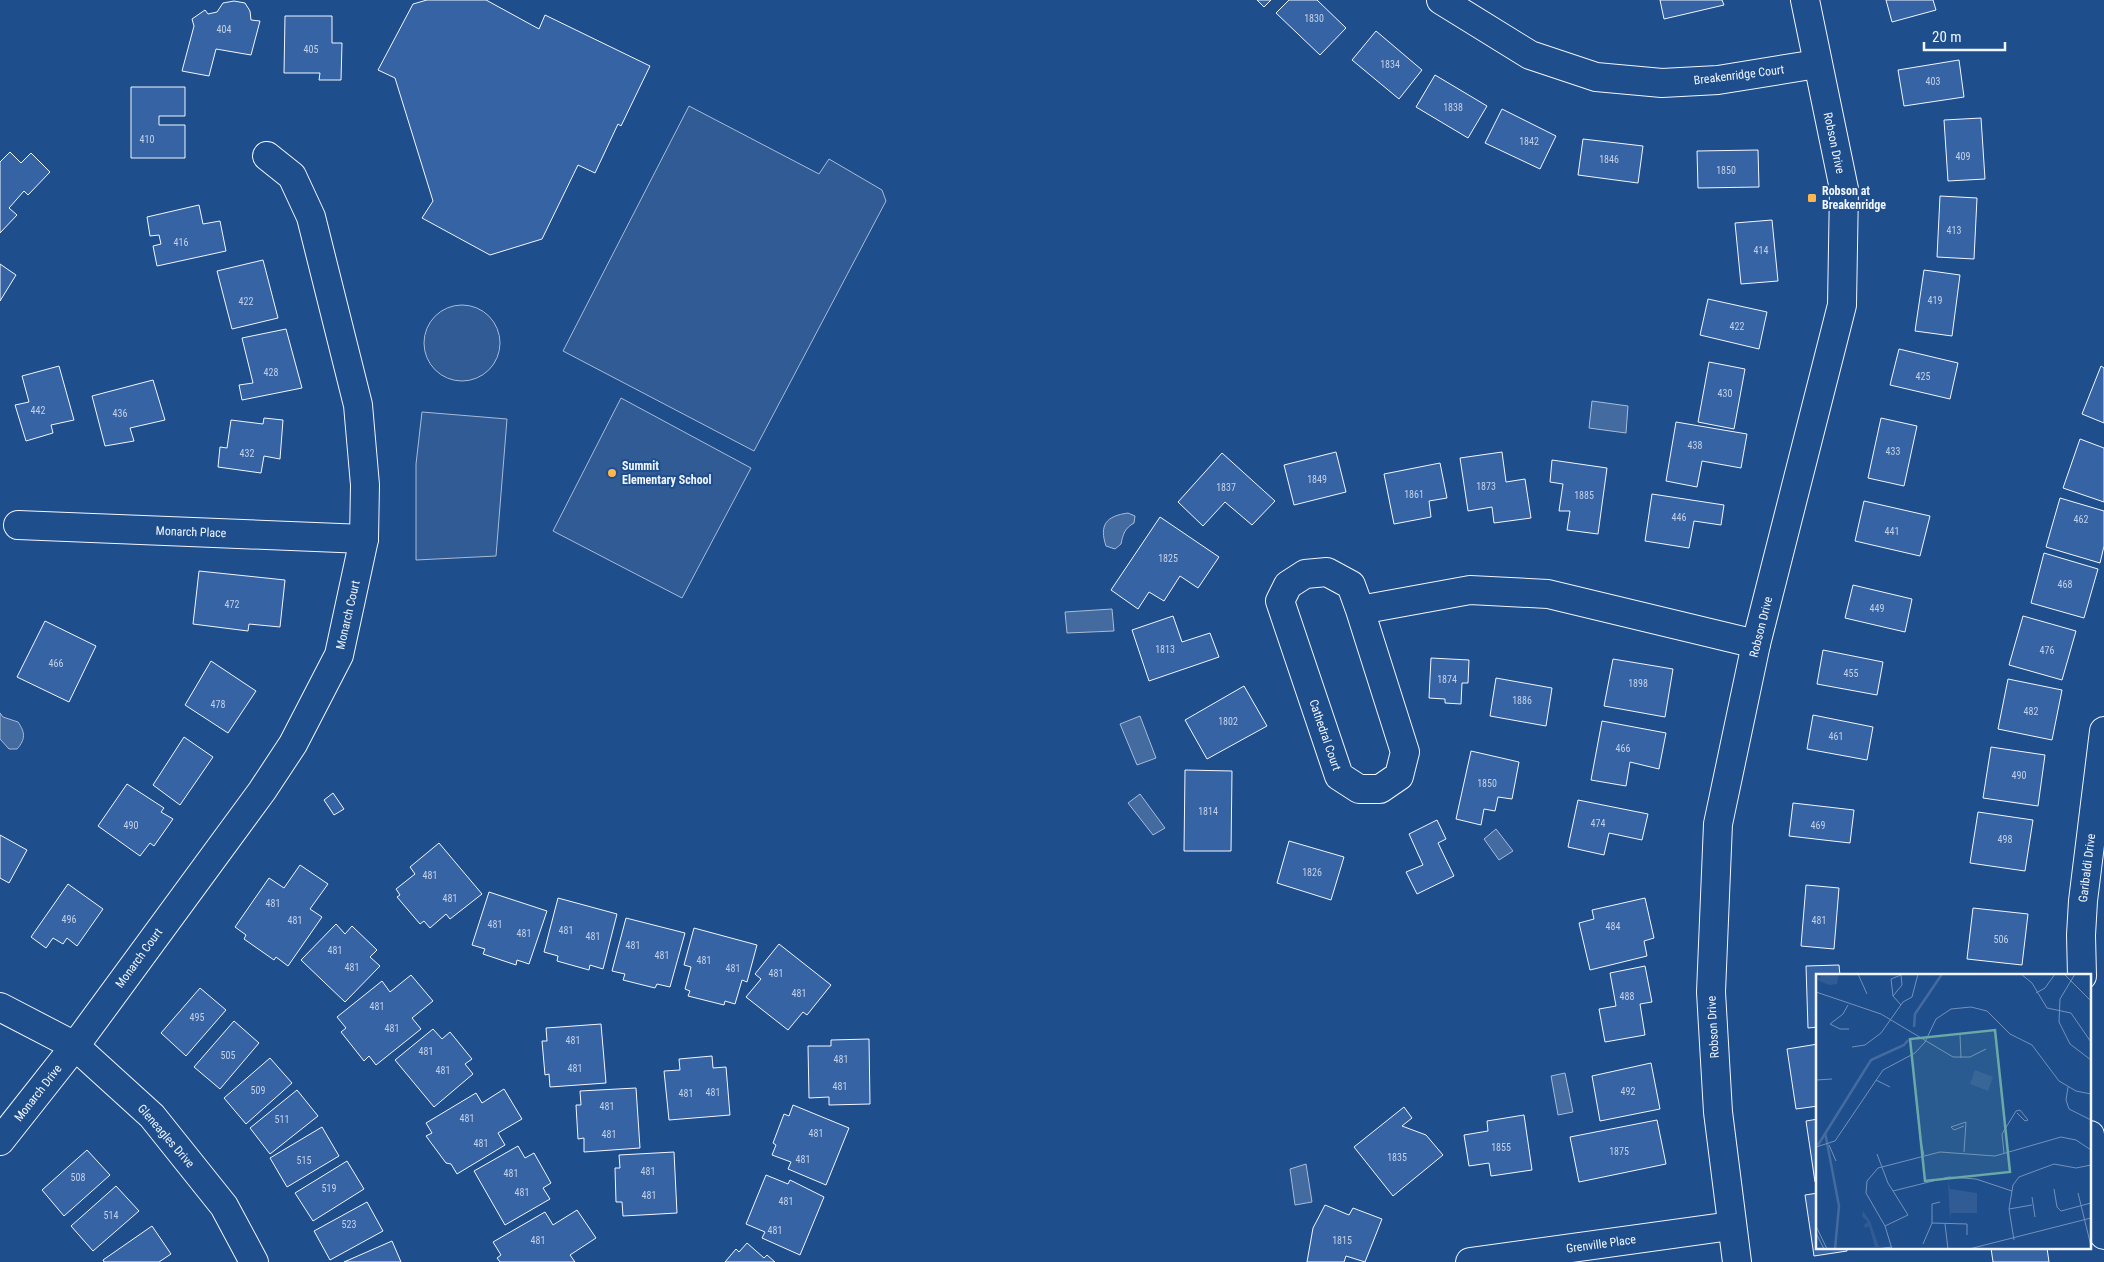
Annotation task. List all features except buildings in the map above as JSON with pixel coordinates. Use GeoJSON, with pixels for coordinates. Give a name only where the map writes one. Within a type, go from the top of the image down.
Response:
{"type":"FeatureCollection","features":[{"type":"Feature","properties":{"kind":"street","name":"Breakenridge Court"},"geometry":{"type":"LineString","coordinates":[[1441,0],[1530,55],[1596,77],[1662,83],[1718,80],[1817,64]]}},
{"type":"Feature","properties":{"kind":"street","name":"Robson Drive"},"geometry":{"type":"LineString","coordinates":[[1737,1262],[1718,1112],[1711,992],[1718,824],[1756,644],[1842,305],[1844,189],[1805,0]]}},
{"type":"Feature","properties":{"kind":"street","name":"Monarch Court"},"geometry":{"type":"LineString","coordinates":[[75,1046],[262,791],[293,744],[339,655],[364,539],[365,485],[358,404],[311,217],[292,176],[267,156]]}},
{"type":"Feature","properties":{"kind":"street","name":"Monarch Place"},"geometry":{"type":"LineString","coordinates":[[18,524],[364,539]]}},
{"type":"Feature","properties":{"kind":"street","name":"Cathedral Court"},"geometry":{"type":"LineString","coordinates":[[1327,572],[1351,585],[1360,610],[1405,752],[1399,776],[1380,789],[1359,789],[1339,776],[1280,601],[1288,585],[1305,574],[1327,572]]}},
{"type":"Feature","properties":{"kind":"street"},"geometry":{"type":"LineString","coordinates":[[1360,610],[1470,590],[1548,594],[1756,644]]}},
{"type":"Feature","properties":{"kind":"street","name":"Garibaldi Drive"},"geometry":{"type":"LineString","coordinates":[[2082,974],[2082,901],[2104,731]]}},
{"type":"Feature","properties":{"kind":"street","name":"Gleneagles Drive"},"geometry":{"type":"LineString","coordinates":[[0,1006],[75,1046],[152,1116],[224,1206],[254,1262]]}},
{"type":"Feature","properties":{"kind":"street","name":"Monarch Drive"},"geometry":{"type":"LineString","coordinates":[[0,1141],[75,1046]]}},
{"type":"Feature","properties":{"kind":"street"},"geometry":{"type":"LineString","coordinates":[[2092,1149],[2104,1235]]}},
{"type":"Feature","properties":{"kind":"street","name":"Grenville Place"},"geometry":{"type":"LineString","coordinates":[[1470,1262],[1731,1226]]}},
{"type":"Feature","properties":{"kind":"shaded area"},"geometry":{"type":"Polygon","coordinates":[[[689,106],[819,174],[829,159],[882,190],[886,201],[754,451],[563,351],[689,106]]]}},
{"type":"Feature","properties":{"kind":"shaded area"},"geometry":{"type":"Polygon","coordinates":[[[462,305],[477,308],[489,316],[497,328],[500,343],[497,358],[489,370],[477,378],[462,381],[447,378],[435,370],[427,358],[424,343],[427,328],[435,316],[447,308],[462,305]]]}},
{"type":"Feature","properties":{"kind":"shaded area"},"geometry":{"type":"Polygon","coordinates":[[[621,398],[751,468],[682,598],[553,531],[621,398]]]}},
{"type":"Feature","properties":{"kind":"shaded area"},"geometry":{"type":"Polygon","coordinates":[[[1592,401],[1628,406],[1626,433],[1589,428],[1592,401]]]}},
{"type":"Feature","properties":{"kind":"shaded area"},"geometry":{"type":"Polygon","coordinates":[[[422,412],[507,419],[496,556],[416,560],[416,464],[422,412]]]}},
{"type":"Feature","properties":{"kind":"shaded area"},"geometry":{"type":"Polygon","coordinates":[[[1128,513],[1135,516],[1134,523],[1128,527],[1121,544],[1115,549],[1106,546],[1103,532],[1106,523],[1114,516],[1128,513]]]}},
{"type":"Feature","properties":{"kind":"shaded area"},"geometry":{"type":"Polygon","coordinates":[[[1112,609],[1114,631],[1067,633],[1065,612],[1112,609]]]}},
{"type":"Feature","properties":{"kind":"shaded area"},"geometry":{"type":"Polygon","coordinates":[[[0,713],[3,717],[18,722],[22,729],[24,736],[17,749],[9,749],[0,739],[0,713]]]}},
{"type":"Feature","properties":{"kind":"shaded area"},"geometry":{"type":"Polygon","coordinates":[[[1140,716],[1156,758],[1137,765],[1120,724],[1140,716]]]}},
{"type":"Feature","properties":{"kind":"shaded area"},"geometry":{"type":"Polygon","coordinates":[[[1140,794],[1165,828],[1153,835],[1128,803],[1140,794]]]}},
{"type":"Feature","properties":{"kind":"shaded area"},"geometry":{"type":"Polygon","coordinates":[[[1496,829],[1513,851],[1499,860],[1484,839],[1496,829]]]}},
{"type":"Feature","properties":{"kind":"shaded area"},"geometry":{"type":"Polygon","coordinates":[[[1565,1073],[1573,1112],[1558,1115],[1551,1076],[1565,1073]]]}},
{"type":"Feature","properties":{"kind":"shaded area"},"geometry":{"type":"Polygon","coordinates":[[[1306,1164],[1312,1202],[1295,1205],[1290,1169],[1306,1164]]]}},
{"type":"Feature","properties":{"kind":"place","name":"Robson at Breakenridge"},"geometry":{"type":"Point","coordinates":[1812,198]}},
{"type":"Feature","properties":{"kind":"place","name":"Summit Elementary School"},"geometry":{"type":"Point","coordinates":[612,473]}}]}
